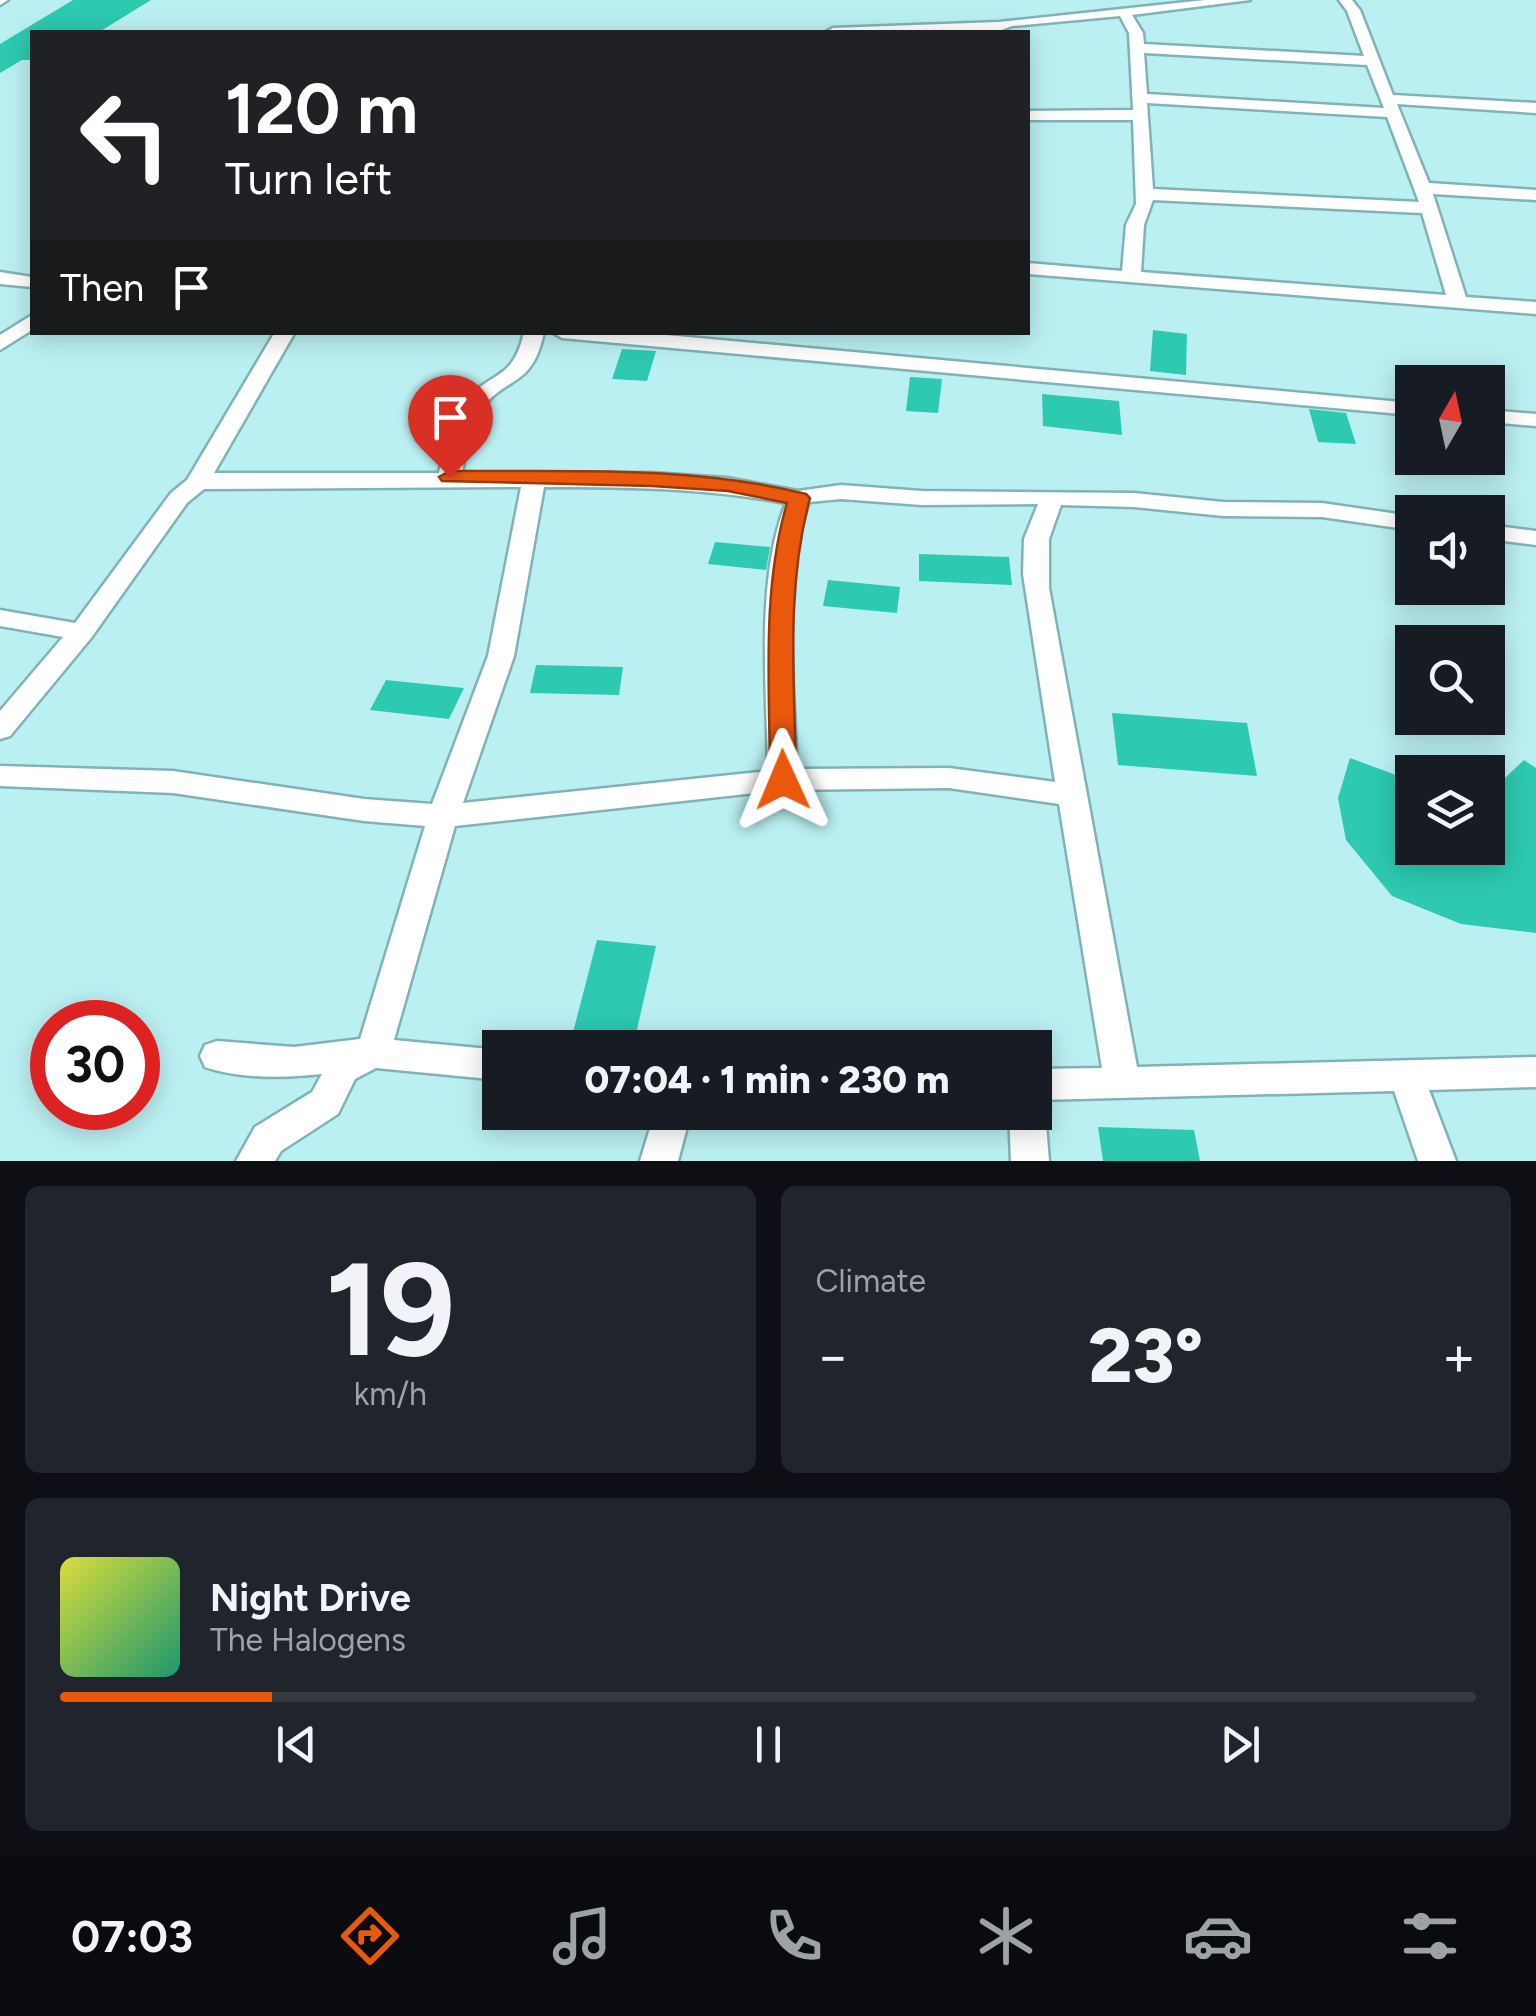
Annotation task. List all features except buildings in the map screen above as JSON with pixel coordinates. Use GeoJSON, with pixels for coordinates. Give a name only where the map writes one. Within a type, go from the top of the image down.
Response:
{"type":"FeatureCollection","features":[{"type":"Feature","properties":{"kind":"street"},"geometry":{"type":"LineString","coordinates":[[912,30],[991,28],[1244,0]]}},
{"type":"Feature","properties":{"kind":"street"},"geometry":{"type":"LineString","coordinates":[[1345,0],[1353,10],[1430,208],[1458,302]]}},
{"type":"Feature","properties":{"kind":"street"},"geometry":{"type":"LineString","coordinates":[[1124,12],[1136,33],[1145,204],[1134,224],[1131,277]]}},
{"type":"Feature","properties":{"kind":"street"},"geometry":{"type":"LineString","coordinates":[[1137,48],[1371,61]]}},
{"type":"Feature","properties":{"kind":"street"},"geometry":{"type":"LineString","coordinates":[[1030,116],[1141,106],[1536,108]]}},
{"type":"Feature","properties":{"kind":"street"},"geometry":{"type":"LineString","coordinates":[[1422,188],[1536,195]]}},
{"type":"Feature","properties":{"kind":"street"},"geometry":{"type":"LineString","coordinates":[[1144,194],[1430,208]]}},
{"type":"Feature","properties":{"kind":"street"},"geometry":{"type":"LineString","coordinates":[[1030,268],[1536,308]]}},
{"type":"Feature","properties":{"kind":"street"},"geometry":{"type":"LineString","coordinates":[[0,278],[30,282]]}},
{"type":"Feature","properties":{"kind":"street"},"geometry":{"type":"LineString","coordinates":[[0,344],[30,323]]}},
{"type":"Feature","properties":{"kind":"street"},"geometry":{"type":"LineString","coordinates":[[0,729],[82,632],[179,498],[196,484],[284,335]]}},
{"type":"Feature","properties":{"kind":"street"},"geometry":{"type":"LineString","coordinates":[[450,477],[469,410],[522,370],[532,353],[534,335]]}},
{"type":"Feature","properties":{"kind":"street"},"geometry":{"type":"LineString","coordinates":[[595,335],[1395,407]]}},
{"type":"Feature","properties":{"kind":"street"},"geometry":{"type":"LineString","coordinates":[[1505,417],[1536,420]]}},
{"type":"Feature","properties":{"kind":"street"},"geometry":{"type":"LineString","coordinates":[[196,484],[222,479],[534,478],[728,485],[799,498],[822,494],[1106,498],[1222,508],[1322,510],[1395,521]]}},
{"type":"Feature","properties":{"kind":"street"},"geometry":{"type":"LineString","coordinates":[[255,1161],[268,1139],[325,1103],[343,1068],[373,1053],[443,816],[501,656],[534,478]]}},
{"type":"Feature","properties":{"kind":"street"},"geometry":{"type":"LineString","coordinates":[[783,780],[782,601],[789,535],[799,498]]}},
{"type":"Feature","properties":{"kind":"street"},"geometry":{"type":"LineString","coordinates":[[1053,498],[1032,548],[1070,796],[1122,1080]]}},
{"type":"Feature","properties":{"kind":"street"},"geometry":{"type":"LineString","coordinates":[[1505,534],[1536,538]]}},
{"type":"Feature","properties":{"kind":"street"},"geometry":{"type":"LineString","coordinates":[[0,618],[82,632]]}},
{"type":"Feature","properties":{"kind":"street"},"geometry":{"type":"LineString","coordinates":[[0,776],[173,782],[364,810],[443,816],[783,780],[949,778],[1070,796]]}},
{"type":"Feature","properties":{"kind":"street"},"geometry":{"type":"LineString","coordinates":[[217,1056],[294,1062],[373,1053],[482,1063]]}},
{"type":"Feature","properties":{"kind":"street"},"geometry":{"type":"LineString","coordinates":[[1052,1084],[1536,1072]]}},
{"type":"Feature","properties":{"kind":"street"},"geometry":{"type":"LineString","coordinates":[[1406,1076],[1437,1161]]}},
{"type":"Feature","properties":{"kind":"street"},"geometry":{"type":"LineString","coordinates":[[660,1161],[668,1130]]}},
{"type":"Feature","properties":{"kind":"street"},"geometry":{"type":"LineString","coordinates":[[1028,1130],[1030,1161]]}},
{"type":"Feature","properties":{"kind":"route"},"geometry":{"type":"LineString","coordinates":[[450,477],[652,480],[728,485],[799,498],[789,535],[782,601],[783,780]]}}]}
